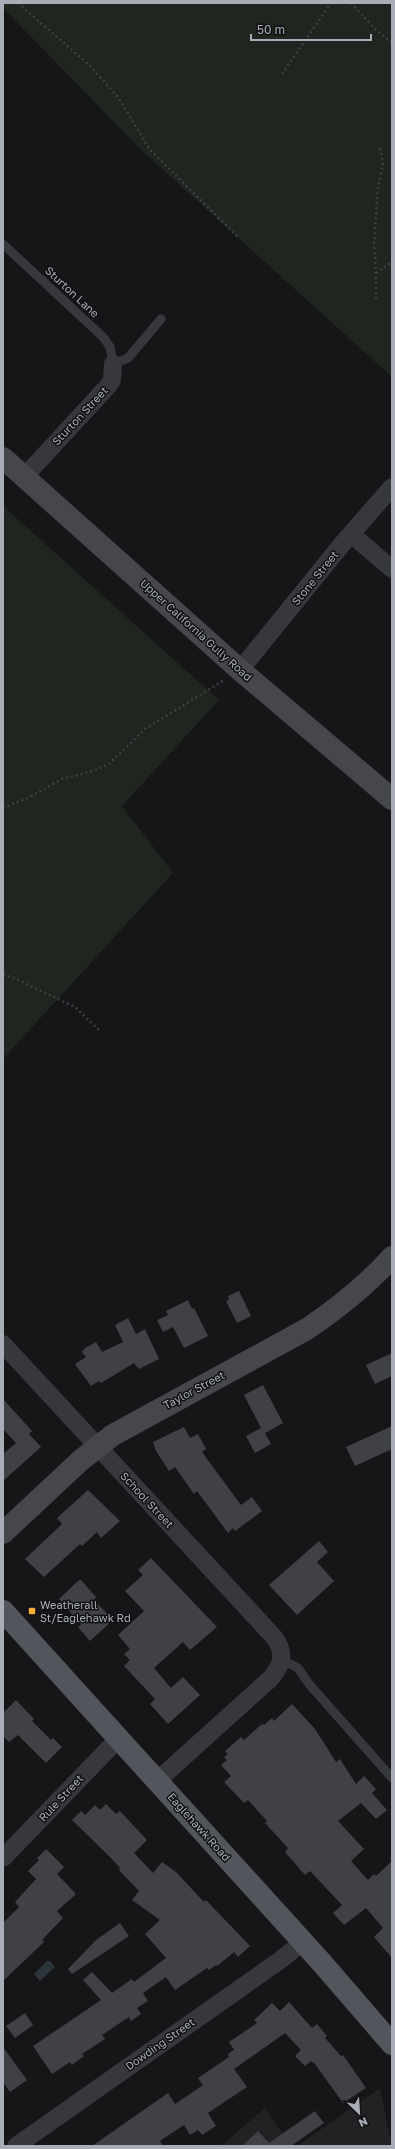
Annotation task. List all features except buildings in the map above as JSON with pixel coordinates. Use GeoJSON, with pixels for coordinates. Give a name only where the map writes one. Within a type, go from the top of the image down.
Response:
{"type":"FeatureCollection","features":[{"type":"Feature","properties":{"kind":"main road","name":"Eaglehawk Road"},"geometry":{"type":"LineString","coordinates":[[3,1611],[303,1942],[392,2044]]}},
{"type":"Feature","properties":{"kind":"street","name":"Sturton Street"},"geometry":{"type":"LineString","coordinates":[[24,476],[108,386],[112,380],[114,364]]}},
{"type":"Feature","properties":{"kind":"street","name":"Upper California Gully Road"},"geometry":{"type":"LineString","coordinates":[[3,458],[240,670],[392,799]]}},
{"type":"Feature","properties":{"kind":"street","name":"Stone Street"},"geometry":{"type":"LineString","coordinates":[[240,670],[351,534],[392,487]]}},
{"type":"Feature","properties":{"kind":"street"},"geometry":{"type":"LineString","coordinates":[[351,534],[392,568]]}},
{"type":"Feature","properties":{"kind":"street","name":"Taylor Street"},"geometry":{"type":"LineString","coordinates":[[3,1533],[97,1446],[132,1423],[307,1329],[334,1311],[359,1290],[392,1257]]}},
{"type":"Feature","properties":{"kind":"street","name":"School Street"},"geometry":{"type":"LineString","coordinates":[[3,1344],[273,1636],[282,1649],[282,1660]]}},
{"type":"Feature","properties":{"kind":"street"},"geometry":{"type":"LineString","coordinates":[[157,1781],[270,1679],[282,1660]]}},
{"type":"Feature","properties":{"kind":"street","name":"Rule Street"},"geometry":{"type":"LineString","coordinates":[[3,1858],[118,1738]]}},
{"type":"Feature","properties":{"kind":"street","name":"Dowding Street"},"geometry":{"type":"LineString","coordinates":[[16,2146],[279,1961],[303,1942]]}},
{"type":"Feature","properties":{"kind":"lane","name":"Sturton Lane"},"geometry":{"type":"LineString","coordinates":[[3,244],[104,338],[110,347],[114,364]]}},
{"type":"Feature","properties":{"kind":"lane"},"geometry":{"type":"LineString","coordinates":[[114,364],[132,354],[161,319]]}},
{"type":"Feature","properties":{"kind":"lane"},"geometry":{"type":"LineString","coordinates":[[282,1660],[298,1668],[309,1684],[392,1778]]}},
{"type":"Feature","properties":{"kind":"path"},"geometry":{"type":"LineString","coordinates":[[18,3],[98,75],[118,97],[150,150],[238,237]]}},
{"type":"Feature","properties":{"kind":"path"},"geometry":{"type":"LineString","coordinates":[[282,74],[331,3]]}},
{"type":"Feature","properties":{"kind":"path"},"geometry":{"type":"LineString","coordinates":[[351,3],[392,43]]}},
{"type":"Feature","properties":{"kind":"path"},"geometry":{"type":"LineString","coordinates":[[376,299],[374,244],[378,188],[384,164],[380,148]]}},
{"type":"Feature","properties":{"kind":"path"},"geometry":{"type":"LineString","coordinates":[[376,273],[392,262]]}},
{"type":"Feature","properties":{"kind":"path"},"geometry":{"type":"LineString","coordinates":[[3,808],[30,797],[62,779],[93,771],[109,764],[145,729],[240,670]]}},
{"type":"Feature","properties":{"kind":"path"},"geometry":{"type":"LineString","coordinates":[[3,975],[20,981],[75,1007],[100,1030]]}},
{"type":"Feature","properties":{"kind":"shaded area"},"geometry":{"type":"Polygon","coordinates":[[[3,3],[392,3],[392,377],[142,151],[3,8],[3,3]]]}},
{"type":"Feature","properties":{"kind":"shaded area"},"geometry":{"type":"Polygon","coordinates":[[[3,506],[219,700],[122,806],[173,873],[3,1059],[3,506]]]}},
{"type":"Feature","properties":{"kind":"shaded area"},"geometry":{"type":"Polygon","coordinates":[[[47,1961],[50,1961],[55,1967],[40,1981],[34,1974],[47,1961]]]}},
{"type":"Feature","properties":{"kind":"shaded area"},"geometry":{"type":"Polygon","coordinates":[[[380,2088],[392,2146],[297,2146],[380,2088]]]}},
{"type":"Feature","properties":{"kind":"shaded area"},"geometry":{"type":"Polygon","coordinates":[[[265,2108],[291,2146],[221,2146],[265,2108]]]}},
{"type":"Feature","properties":{"kind":"place","name":"Weatherall St/Eaglehawk Rd"},"geometry":{"type":"Point","coordinates":[32,1611]}}]}
